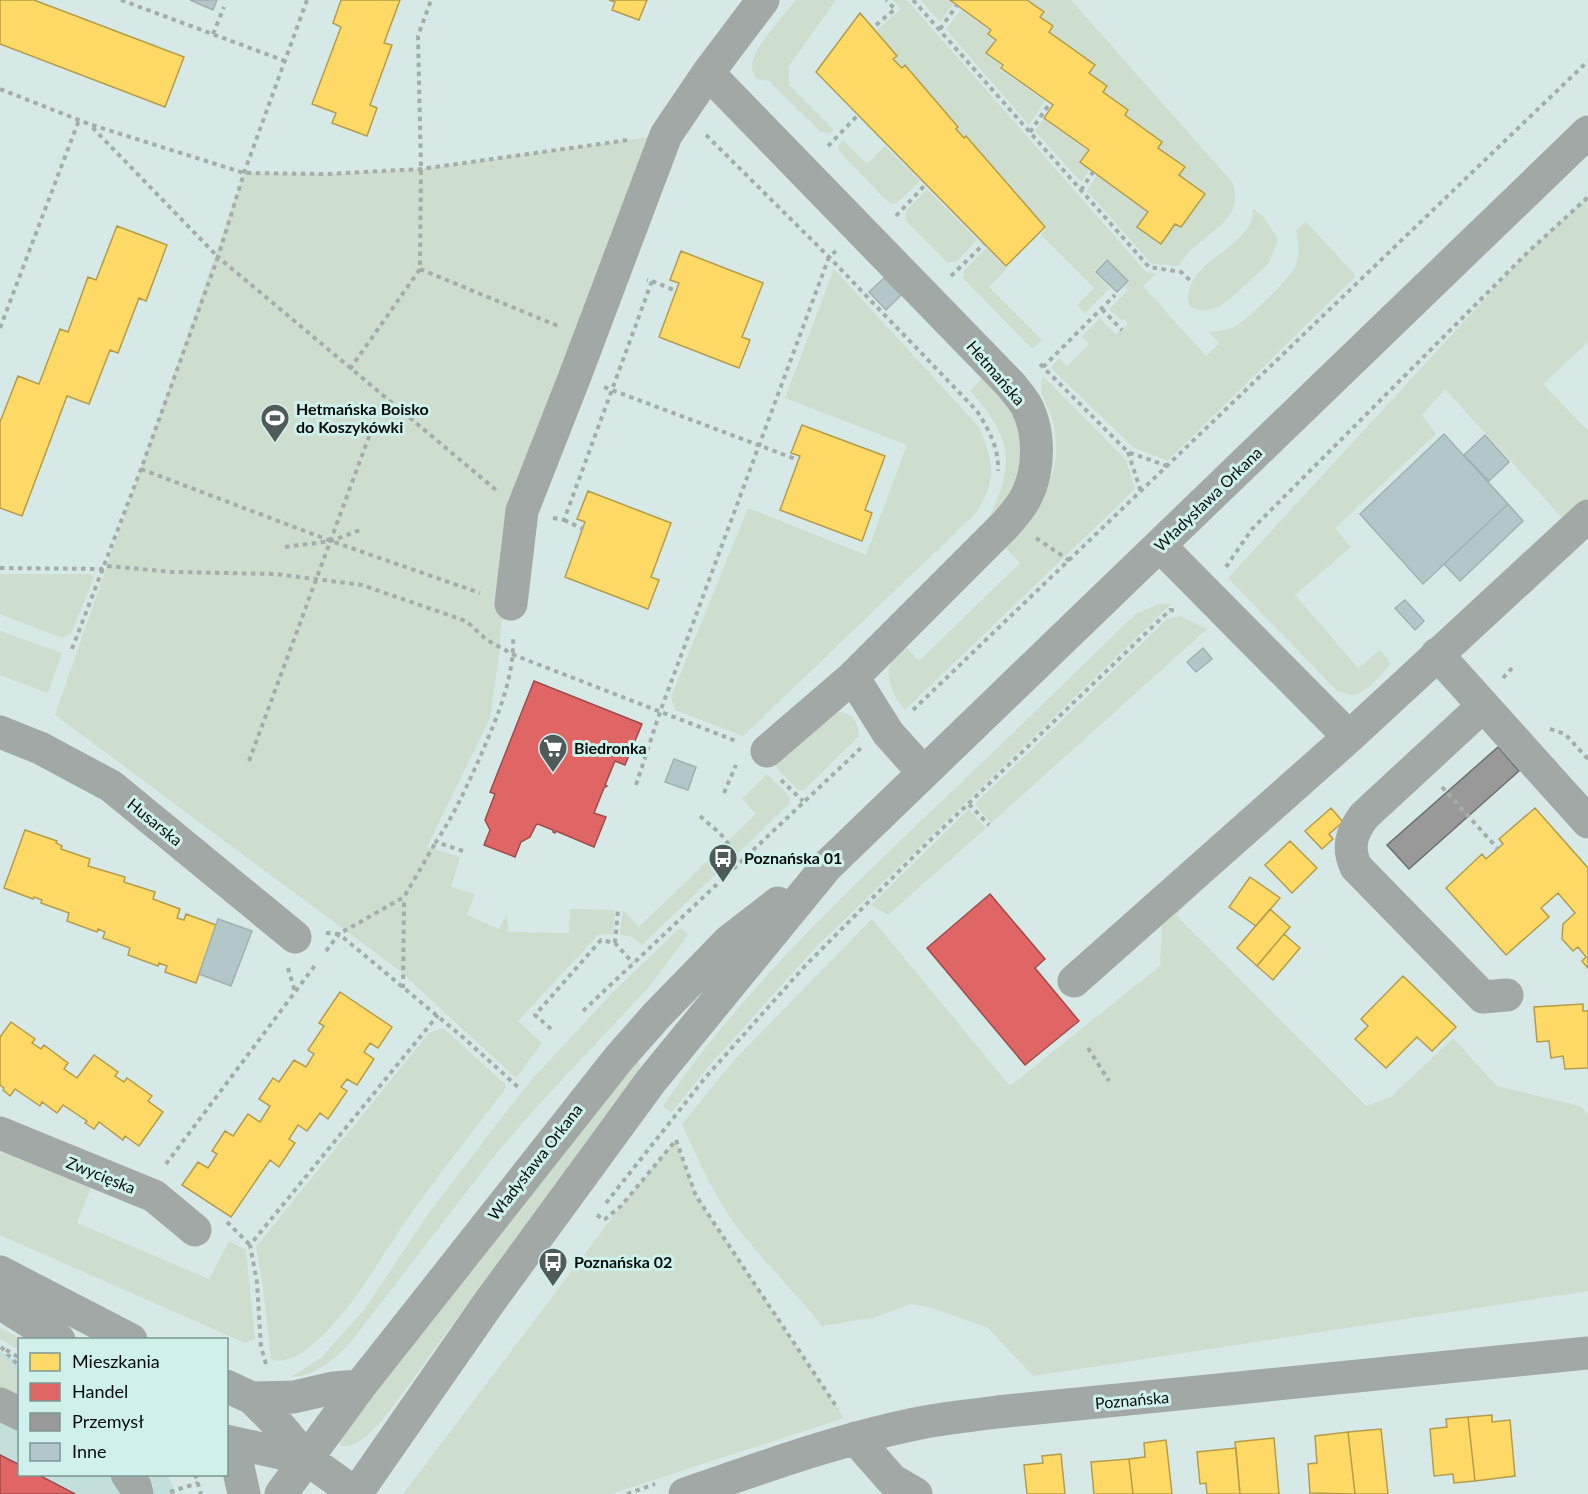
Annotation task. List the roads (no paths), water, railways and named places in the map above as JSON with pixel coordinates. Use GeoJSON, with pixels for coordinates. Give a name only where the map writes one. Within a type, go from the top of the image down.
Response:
{"type":"FeatureCollection","features":[{"type":"Feature","properties":{"kind":"street"},"geometry":{"type":"LineString","coordinates":[[511,604],[522,511],[666,135],[708,73],[763,0]]}},
{"type":"Feature","properties":{"kind":"street","name":"Hetmańska"},"geometry":{"type":"LineString","coordinates":[[708,73],[1012,386],[1026,405],[1034,427],[1036,463],[1026,498],[1012,517],[853,677],[764,758]]}},
{"type":"Feature","properties":{"kind":"street","name":"Władysława Orkana"},"geometry":{"type":"LineString","coordinates":[[356,1494],[488,1304],[651,1081],[827,866],[1588,132]]}},
{"type":"Feature","properties":{"kind":"street"},"geometry":{"type":"LineString","coordinates":[[1074,981],[1285,785],[1349,737],[1588,516]]}},
{"type":"Feature","properties":{"kind":"street"},"geometry":{"type":"LineString","coordinates":[[1160,546],[1349,737]]}},
{"type":"Feature","properties":{"kind":"street"},"geometry":{"type":"LineString","coordinates":[[1437,654],[1491,694],[1588,822]]}},
{"type":"Feature","properties":{"kind":"street"},"geometry":{"type":"LineString","coordinates":[[853,677],[888,733],[923,772]]}},
{"type":"Feature","properties":{"kind":"street"},"geometry":{"type":"LineString","coordinates":[[1491,694],[1364,816],[1355,827],[1351,842],[1351,855],[1356,867],[1482,997],[1507,995]]}},
{"type":"Feature","properties":{"kind":"street","name":"Husarska"},"geometry":{"type":"LineString","coordinates":[[0,732],[40,748],[111,786],[295,937]]}},
{"type":"Feature","properties":{"kind":"street","name":"Władysława Orkana"},"geometry":{"type":"LineString","coordinates":[[281,1494],[360,1386],[576,1110],[657,1015],[729,941],[827,866]]}},
{"type":"Feature","properties":{"kind":"street","name":"Zwycięska"},"geometry":{"type":"LineString","coordinates":[[0,1132],[154,1196],[208,1223]]}},
{"type":"Feature","properties":{"kind":"street"},"geometry":{"type":"LineString","coordinates":[[0,1272],[127,1338]]}},
{"type":"Feature","properties":{"kind":"street"},"geometry":{"type":"LineString","coordinates":[[2,1306],[56,1338]]}},
{"type":"Feature","properties":{"kind":"street","name":"Poznańska"},"geometry":{"type":"LineString","coordinates":[[673,1488],[849,1428],[917,1423],[1588,1353]]}},
{"type":"Feature","properties":{"kind":"street"},"geometry":{"type":"LineString","coordinates":[[239,1392],[294,1397],[333,1388],[360,1386]]}},
{"type":"Feature","properties":{"kind":"street"},"geometry":{"type":"LineString","coordinates":[[239,1392],[276,1422],[307,1459],[356,1494]]}},
{"type":"Feature","properties":{"kind":"street"},"geometry":{"type":"LineString","coordinates":[[0,1404],[18,1413]]}},
{"type":"Feature","properties":{"kind":"street"},"geometry":{"type":"LineString","coordinates":[[849,1428],[892,1480],[916,1494]]}},
{"type":"Feature","properties":{"kind":"street"},"geometry":{"type":"LineString","coordinates":[[228,1441],[307,1459]]}},
{"type":"Feature","properties":{"kind":"street"},"geometry":{"type":"LineString","coordinates":[[228,1443],[237,1462],[244,1494]]}},
{"type":"Feature","properties":{"kind":"street"},"geometry":{"type":"LineString","coordinates":[[128,1476],[137,1494]]}},
{"type":"Feature","properties":{"kind":"place","name":"Hetmańska Boisko do Koszykówki"},"geometry":{"type":"Point","coordinates":[275,444]}},
{"type":"Feature","properties":{"kind":"place","name":"Biedronka"},"geometry":{"type":"Point","coordinates":[553,774]}},
{"type":"Feature","properties":{"kind":"place","name":"Poznańska 01"},"geometry":{"type":"Point","coordinates":[723,884]}},
{"type":"Feature","properties":{"kind":"place","name":"Poznańska 02"},"geometry":{"type":"Point","coordinates":[553,1288]}}]}
